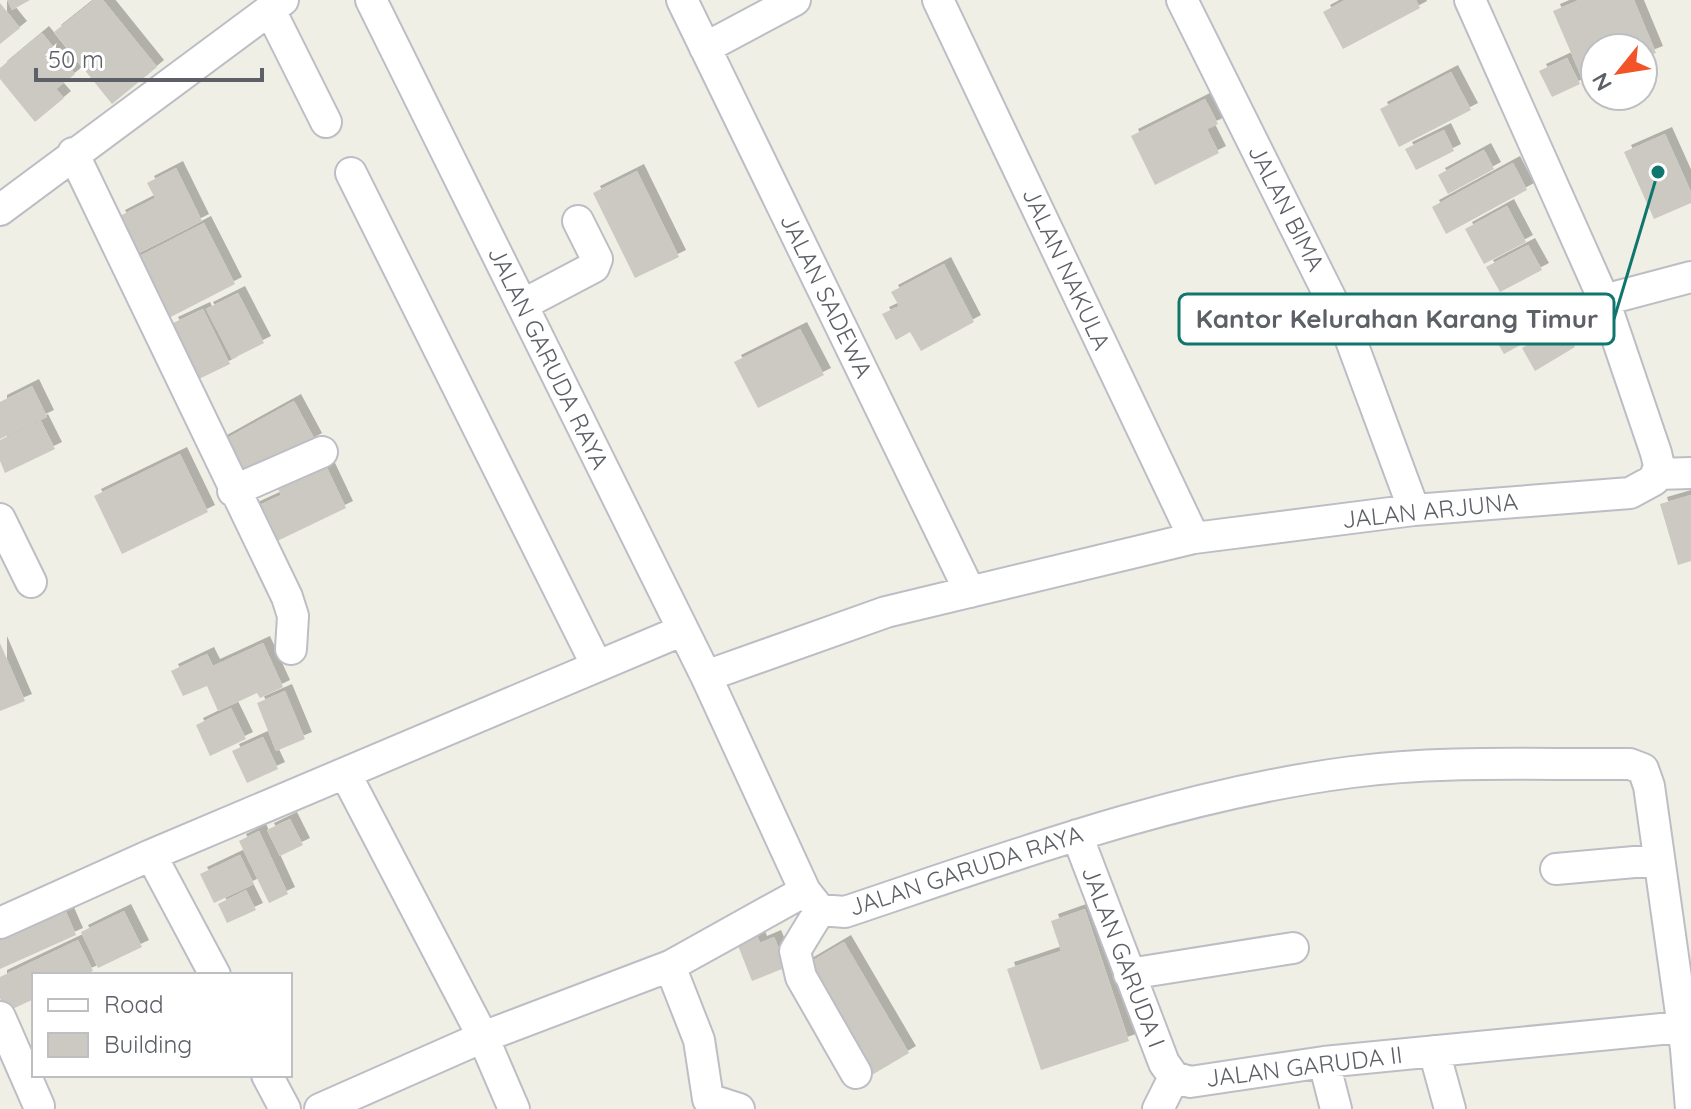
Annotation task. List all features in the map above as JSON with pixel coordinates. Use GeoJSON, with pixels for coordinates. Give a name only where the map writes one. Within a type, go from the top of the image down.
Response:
{"type":"FeatureCollection","features":[{"type":"Feature","properties":{"kind":"street","name":"JALAN GARUDA RAYA"},"geometry":{"type":"LineString","coordinates":[[371,0],[681,631],[706,676],[812,900],[845,912],[1077,835],[1276,785],[1351,772],[1409,767],[1630,764],[1643,769],[1647,777],[1686,1042]]}},
{"type":"Feature","properties":{"kind":"street","name":"JALAN SADEWA"},"geometry":{"type":"LineString","coordinates":[[682,0],[970,592]]}},
{"type":"Feature","properties":{"kind":"street"},"geometry":{"type":"LineString","coordinates":[[705,48],[795,0]]}},
{"type":"Feature","properties":{"kind":"street","name":"JALAN NAKULA"},"geometry":{"type":"LineString","coordinates":[[938,0],[1194,538]]}},
{"type":"Feature","properties":{"kind":"street","name":"JALAN BIMA"},"geometry":{"type":"LineString","coordinates":[[1182,0],[1349,335],[1414,510]]}},
{"type":"Feature","properties":{"kind":"street"},"geometry":{"type":"LineString","coordinates":[[1471,0],[1604,300],[1656,453],[1657,474],[1691,473]]}},
{"type":"Feature","properties":{"kind":"street"},"geometry":{"type":"LineString","coordinates":[[0,210],[277,5],[326,122]]}},
{"type":"Feature","properties":{"kind":"street"},"geometry":{"type":"LineString","coordinates":[[73,153],[233,491],[287,597],[293,616],[291,649]]}},
{"type":"Feature","properties":{"kind":"street"},"geometry":{"type":"LineString","coordinates":[[351,173],[597,666]]}},
{"type":"Feature","properties":{"kind":"street"},"geometry":{"type":"LineString","coordinates":[[522,305],[594,267],[597,259],[578,221]]}},
{"type":"Feature","properties":{"kind":"street"},"geometry":{"type":"LineString","coordinates":[[1604,300],[1691,277]]}},
{"type":"Feature","properties":{"kind":"street"},"geometry":{"type":"LineString","coordinates":[[233,491],[322,452]]}},
{"type":"Feature","properties":{"kind":"street","name":"JALAN ARJUNA"},"geometry":{"type":"LineString","coordinates":[[706,676],[886,612],[1194,538],[1414,510],[1630,493],[1645,487],[1657,474]]}},
{"type":"Feature","properties":{"kind":"street"},"geometry":{"type":"LineString","coordinates":[[0,519],[31,582]]}},
{"type":"Feature","properties":{"kind":"street"},"geometry":{"type":"LineString","coordinates":[[0,923],[151,855],[681,631]]}},
{"type":"Feature","properties":{"kind":"street"},"geometry":{"type":"LineString","coordinates":[[345,773],[483,1037],[514,1109]]}},
{"type":"Feature","properties":{"kind":"street","name":"JALAN GARUDA I"},"geometry":{"type":"LineString","coordinates":[[1077,835],[1164,1063],[1174,1077]]}},
{"type":"Feature","properties":{"kind":"street"},"geometry":{"type":"LineString","coordinates":[[151,855],[214,973]]}},
{"type":"Feature","properties":{"kind":"street"},"geometry":{"type":"LineString","coordinates":[[1556,869],[1657,860]]}},
{"type":"Feature","properties":{"kind":"street"},"geometry":{"type":"LineString","coordinates":[[320,1109],[483,1037],[670,966],[812,900]]}},
{"type":"Feature","properties":{"kind":"street"},"geometry":{"type":"LineString","coordinates":[[812,900],[795,951],[801,977],[856,1073]]}},
{"type":"Feature","properties":{"kind":"street"},"geometry":{"type":"LineString","coordinates":[[1129,974],[1293,948]]}},
{"type":"Feature","properties":{"kind":"street"},"geometry":{"type":"LineString","coordinates":[[670,966],[699,1040],[708,1099],[739,1109]]}},
{"type":"Feature","properties":{"kind":"street"},"geometry":{"type":"LineString","coordinates":[[0,1017],[39,1106]]}},
{"type":"Feature","properties":{"kind":"street"},"geometry":{"type":"LineString","coordinates":[[1686,1042],[1691,1109]]}},
{"type":"Feature","properties":{"kind":"street","name":"JALAN GARUDA II"},"geometry":{"type":"LineString","coordinates":[[1174,1077],[1190,1082],[1324,1062],[1434,1051],[1686,1042]]}},
{"type":"Feature","properties":{"kind":"street","name":"JALAN GARUDA II"},"geometry":{"type":"LineString","coordinates":[[1434,1051],[1450,1109]]}},
{"type":"Feature","properties":{"kind":"street"},"geometry":{"type":"LineString","coordinates":[[1324,1062],[1336,1109]]}},
{"type":"Feature","properties":{"kind":"street"},"geometry":{"type":"LineString","coordinates":[[268,1077],[285,1109]]}},
{"type":"Feature","properties":{"kind":"street"},"geometry":{"type":"LineString","coordinates":[[1158,1109],[1174,1077]]}},
{"type":"Feature","properties":{"kind":"building"},"geometry":{"type":"Polygon","coordinates":[[[7,0],[30,0],[12,10],[7,0]]]}},
{"type":"Feature","properties":{"kind":"building"},"geometry":{"type":"Polygon","coordinates":[[[94,0],[103,0],[157,67],[112,104],[54,32],[94,0]]]}},
{"type":"Feature","properties":{"kind":"building"},"geometry":{"type":"Polygon","coordinates":[[[1345,0],[1416,0],[1420,8],[1343,49],[1323,12],[1345,0]]]}},
{"type":"Feature","properties":{"kind":"building"},"geometry":{"type":"Polygon","coordinates":[[[1579,0],[1634,0],[1647,32],[1579,32],[1579,71],[1553,11],[1579,0]]]}},
{"type":"Feature","properties":{"kind":"building"},"geometry":{"type":"Polygon","coordinates":[[[0,3],[20,28],[0,44],[0,3]]]}},
{"type":"Feature","properties":{"kind":"building"},"geometry":{"type":"Polygon","coordinates":[[[42,33],[75,74],[56,89],[64,98],[35,122],[0,79],[0,68],[42,33]]]}},
{"type":"Feature","properties":{"kind":"building"},"geometry":{"type":"Polygon","coordinates":[[[1567,58],[1579,84],[1552,97],[1539,71],[1567,58]]]}},
{"type":"Feature","properties":{"kind":"building"},"geometry":{"type":"Polygon","coordinates":[[[1451,72],[1471,110],[1399,147],[1380,109],[1451,72]]]}},
{"type":"Feature","properties":{"kind":"building"},"geometry":{"type":"Polygon","coordinates":[[[1205,99],[1218,124],[1207,129],[1219,153],[1155,185],[1131,136],[1205,99]]]}},
{"type":"Feature","properties":{"kind":"building"},"geometry":{"type":"Polygon","coordinates":[[[1444,130],[1454,151],[1416,170],[1405,149],[1444,130]]]}},
{"type":"Feature","properties":{"kind":"building"},"geometry":{"type":"Polygon","coordinates":[[[1665,134],[1691,192],[1691,203],[1654,219],[1624,152],[1665,134]]]}},
{"type":"Feature","properties":{"kind":"building"},"geometry":{"type":"Polygon","coordinates":[[[1484,150],[1494,169],[1448,194],[1438,175],[1484,150]]]}},
{"type":"Feature","properties":{"kind":"building"},"geometry":{"type":"Polygon","coordinates":[[[1513,163],[1527,190],[1446,234],[1432,207],[1513,163]]]}},
{"type":"Feature","properties":{"kind":"building"},"geometry":{"type":"Polygon","coordinates":[[[176,168],[202,221],[137,254],[118,217],[155,198],[147,183],[176,168]]]}},
{"type":"Feature","properties":{"kind":"building"},"geometry":{"type":"Polygon","coordinates":[[[637,171],[679,257],[635,278],[593,193],[637,171]]]}},
{"type":"Feature","properties":{"kind":"building"},"geometry":{"type":"Polygon","coordinates":[[[1507,206],[1526,242],[1484,264],[1465,229],[1507,206]]]}},
{"type":"Feature","properties":{"kind":"building"},"geometry":{"type":"Polygon","coordinates":[[[204,223],[235,284],[159,323],[128,262],[204,223]]]}},
{"type":"Feature","properties":{"kind":"building"},"geometry":{"type":"Polygon","coordinates":[[[1528,245],[1542,270],[1500,292],[1486,267],[1528,245]]]}},
{"type":"Feature","properties":{"kind":"building"},"geometry":{"type":"Polygon","coordinates":[[[944,264],[974,322],[921,351],[910,332],[896,340],[882,314],[899,306],[891,292],[944,264]]]}},
{"type":"Feature","properties":{"kind":"building"},"geometry":{"type":"Polygon","coordinates":[[[238,293],[264,343],[232,359],[206,309],[238,293]]]}},
{"type":"Feature","properties":{"kind":"building"},"geometry":{"type":"Polygon","coordinates":[[[1550,303],[1561,323],[1504,354],[1493,335],[1550,303]]]}},
{"type":"Feature","properties":{"kind":"building"},"geometry":{"type":"Polygon","coordinates":[[[203,309],[230,364],[199,379],[171,324],[203,309]]]}},
{"type":"Feature","properties":{"kind":"building"},"geometry":{"type":"Polygon","coordinates":[[[1562,325],[1575,347],[1535,371],[1522,348],[1562,325]]]}},
{"type":"Feature","properties":{"kind":"building"},"geometry":{"type":"Polygon","coordinates":[[[800,329],[824,375],[758,408],[734,362],[800,329]]]}},
{"type":"Feature","properties":{"kind":"building"},"geometry":{"type":"Polygon","coordinates":[[[32,386],[47,417],[0,439],[0,402],[32,386]]]}},
{"type":"Feature","properties":{"kind":"building"},"geometry":{"type":"Polygon","coordinates":[[[294,401],[315,440],[240,481],[220,442],[294,401]]]}},
{"type":"Feature","properties":{"kind":"building"},"geometry":{"type":"Polygon","coordinates":[[[41,421],[55,449],[5,473],[0,461],[0,440],[41,421]]]}},
{"type":"Feature","properties":{"kind":"building"},"geometry":{"type":"Polygon","coordinates":[[[180,454],[208,512],[122,554],[94,496],[180,454]]]}},
{"type":"Feature","properties":{"kind":"building"},"geometry":{"type":"Polygon","coordinates":[[[321,455],[346,508],[269,545],[251,509],[281,495],[273,479],[321,455]]]}},
{"type":"Feature","properties":{"kind":"building"},"geometry":{"type":"Polygon","coordinates":[[[1691,495],[1691,561],[1678,565],[1660,504],[1691,495]]]}},
{"type":"Feature","properties":{"kind":"building"},"geometry":{"type":"Polygon","coordinates":[[[0,643],[25,701],[0,711],[0,643]]]}},
{"type":"Feature","properties":{"kind":"building"},"geometry":{"type":"Polygon","coordinates":[[[263,643],[283,687],[260,698],[257,693],[218,711],[207,686],[183,696],[171,671],[207,654],[213,666],[263,643]]]}},
{"type":"Feature","properties":{"kind":"building"},"geometry":{"type":"Polygon","coordinates":[[[285,691],[305,739],[276,751],[257,703],[285,691]]]}},
{"type":"Feature","properties":{"kind":"building"},"geometry":{"type":"Polygon","coordinates":[[[231,708],[246,739],[210,756],[196,725],[231,708]]]}},
{"type":"Feature","properties":{"kind":"building"},"geometry":{"type":"Polygon","coordinates":[[[263,737],[278,769],[247,783],[232,751],[263,737]]]}},
{"type":"Feature","properties":{"kind":"building"},"geometry":{"type":"Polygon","coordinates":[[[290,819],[303,845],[280,856],[267,830],[290,819]]]}},
{"type":"Feature","properties":{"kind":"building"},"geometry":{"type":"Polygon","coordinates":[[[259,831],[288,894],[269,903],[239,841],[259,831]]]}},
{"type":"Feature","properties":{"kind":"building"},"geometry":{"type":"Polygon","coordinates":[[[240,855],[254,884],[214,903],[200,874],[240,855]]]}},
{"type":"Feature","properties":{"kind":"building"},"geometry":{"type":"Polygon","coordinates":[[[246,890],[256,910],[227,923],[218,904],[246,890]]]}},
{"type":"Feature","properties":{"kind":"building"},"geometry":{"type":"Polygon","coordinates":[[[63,905],[76,935],[0,969],[0,933],[63,905]]]}},
{"type":"Feature","properties":{"kind":"building"},"geometry":{"type":"Polygon","coordinates":[[[1085,909],[1129,1041],[1041,1070],[1007,969],[1061,951],[1051,921],[1085,909]]]}},
{"type":"Feature","properties":{"kind":"building"},"geometry":{"type":"Polygon","coordinates":[[[124,911],[142,947],[98,968],[81,932],[124,911]]]}},
{"type":"Feature","properties":{"kind":"building"},"geometry":{"type":"Polygon","coordinates":[[[755,930],[760,943],[774,937],[787,967],[752,981],[735,938],[755,930]]]}},
{"type":"Feature","properties":{"kind":"building"},"geometry":{"type":"Polygon","coordinates":[[[78,940],[93,971],[32,973],[32,1000],[6,1012],[0,998],[0,977],[78,940]]]}},
{"type":"Feature","properties":{"kind":"building"},"geometry":{"type":"Polygon","coordinates":[[[844,942],[909,1053],[865,1079],[800,968],[844,942]]]}},
{"type":"Feature","properties":{"kind":"place","name":"Kantor Kelurahan Karang Timur"},"geometry":{"type":"Point","coordinates":[1658,172]}}]}
